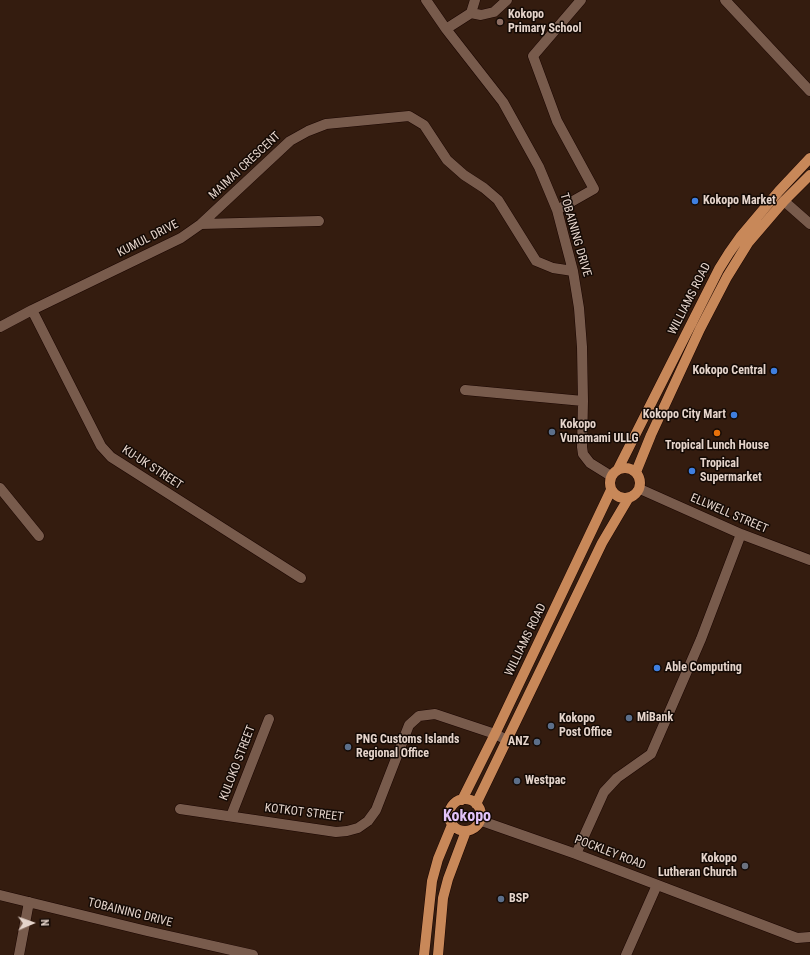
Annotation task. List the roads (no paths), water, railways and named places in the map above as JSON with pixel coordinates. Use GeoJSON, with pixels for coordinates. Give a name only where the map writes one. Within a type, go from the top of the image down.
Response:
{"type":"FeatureCollection","features":[{"type":"Feature","properties":{"kind":"main road","name":"WILLIAMS ROAD"},"geometry":{"type":"LineString","coordinates":[[424,955],[432,881],[438,859],[452,825],[449,819],[449,812],[456,802],[462,800],[495,734],[611,490],[610,481],[719,269],[741,236],[774,196],[810,158]]}},
{"type":"Feature","properties":{"kind":"main road","name":"WILLIAMS ROAD"},"geometry":{"type":"LineString","coordinates":[[636,472],[651,435],[716,298],[748,243],[784,201],[810,175]]}},
{"type":"Feature","properties":{"kind":"main road"},"geometry":{"type":"LineString","coordinates":[[611,490],[616,496],[628,499],[633,497],[640,489],[640,480],[636,472],[625,468],[615,473]]}},
{"type":"Feature","properties":{"kind":"main road"},"geometry":{"type":"LineString","coordinates":[[476,804],[602,543],[628,499]]}},
{"type":"Feature","properties":{"kind":"main road"},"geometry":{"type":"LineString","coordinates":[[452,825],[458,830],[466,831],[476,826],[480,820],[479,809],[476,804],[467,800],[462,800]]}},
{"type":"Feature","properties":{"kind":"main road"},"geometry":{"type":"LineString","coordinates":[[438,955],[443,898],[448,879],[466,831]]}},
{"type":"Feature","properties":{"kind":"street","name":"TOBAINING DRIVE"},"geometry":{"type":"LineString","coordinates":[[426,0],[446,29],[503,102],[539,167],[557,210],[573,271],[578,308],[582,347],[583,401],[581,440],[583,454],[590,463],[615,473]]}},
{"type":"Feature","properties":{"kind":"street"},"geometry":{"type":"LineString","coordinates":[[446,29],[471,13],[475,0]]}},
{"type":"Feature","properties":{"kind":"street"},"geometry":{"type":"LineString","coordinates":[[471,13],[481,15],[494,12],[507,0]]}},
{"type":"Feature","properties":{"kind":"street"},"geometry":{"type":"LineString","coordinates":[[557,210],[594,189],[557,121],[533,56],[581,0]]}},
{"type":"Feature","properties":{"kind":"street"},"geometry":{"type":"LineString","coordinates":[[725,0],[810,90]]}},
{"type":"Feature","properties":{"kind":"street","name":"MAIMAI CRESCENT"},"geometry":{"type":"LineString","coordinates":[[201,224],[290,141],[308,131],[326,124],[409,116],[424,124],[447,160],[464,175],[484,188],[498,200],[536,261],[553,268],[573,271]]}},
{"type":"Feature","properties":{"kind":"street"},"geometry":{"type":"LineString","coordinates":[[784,201],[810,224]]}},
{"type":"Feature","properties":{"kind":"street"},"geometry":{"type":"LineString","coordinates":[[201,224],[319,221]]}},
{"type":"Feature","properties":{"kind":"street","name":"KUMUL DRIVE"},"geometry":{"type":"LineString","coordinates":[[0,327],[181,238],[201,224]]}},
{"type":"Feature","properties":{"kind":"street","name":"KU-UK STREET"},"geometry":{"type":"LineString","coordinates":[[32,310],[101,446],[112,457],[301,578]]}},
{"type":"Feature","properties":{"kind":"street"},"geometry":{"type":"LineString","coordinates":[[465,390],[583,401]]}},
{"type":"Feature","properties":{"kind":"street"},"geometry":{"type":"LineString","coordinates":[[0,488],[39,536]]}},
{"type":"Feature","properties":{"kind":"street","name":"ELLWELL STREET"},"geometry":{"type":"LineString","coordinates":[[640,489],[741,534],[810,560]]}},
{"type":"Feature","properties":{"kind":"street"},"geometry":{"type":"LineString","coordinates":[[576,854],[604,792],[617,778],[651,754],[701,638],[741,534]]}},
{"type":"Feature","properties":{"kind":"street","name":"KOTKOT STREET"},"geometry":{"type":"LineString","coordinates":[[180,809],[336,832],[347,831],[358,828],[368,821],[376,810],[409,725],[419,716],[435,714],[495,734],[507,740]]}},
{"type":"Feature","properties":{"kind":"street","name":"KULOKO STREET"},"geometry":{"type":"LineString","coordinates":[[231,816],[269,719]]}},
{"type":"Feature","properties":{"kind":"street","name":"POCKLEY ROAD"},"geometry":{"type":"LineString","coordinates":[[480,820],[576,854],[797,938],[810,937]]}},
{"type":"Feature","properties":{"kind":"street"},"geometry":{"type":"LineString","coordinates":[[626,955],[657,885]]}},
{"type":"Feature","properties":{"kind":"street","name":"TOBAINING DRIVE"},"geometry":{"type":"LineString","coordinates":[[0,896],[147,932],[253,955]]}},
{"type":"Feature","properties":{"kind":"street"},"geometry":{"type":"LineString","coordinates":[[18,955],[29,902]]}},
{"type":"Feature","properties":{"kind":"place","name":"Kokopo Primary School"},"geometry":{"type":"Point","coordinates":[500,22]}},
{"type":"Feature","properties":{"kind":"place","name":"Kokopo Market"},"geometry":{"type":"Point","coordinates":[695,201]}},
{"type":"Feature","properties":{"kind":"place","name":"Kokopo Central"},"geometry":{"type":"Point","coordinates":[774,371]}},
{"type":"Feature","properties":{"kind":"place","name":"Kokopo City Mart"},"geometry":{"type":"Point","coordinates":[734,415]}},
{"type":"Feature","properties":{"kind":"place","name":"Kokopo Vunamami ULLG"},"geometry":{"type":"Point","coordinates":[552,432]}},
{"type":"Feature","properties":{"kind":"place","name":"Tropical Lunch House"},"geometry":{"type":"Point","coordinates":[717,433]}},
{"type":"Feature","properties":{"kind":"place","name":"Tropical Supermarket"},"geometry":{"type":"Point","coordinates":[692,471]}},
{"type":"Feature","properties":{"kind":"place","name":"Able Computing"},"geometry":{"type":"Point","coordinates":[657,668]}},
{"type":"Feature","properties":{"kind":"place","name":"MiBank"},"geometry":{"type":"Point","coordinates":[629,718]}},
{"type":"Feature","properties":{"kind":"place","name":"Kokopo Post Office"},"geometry":{"type":"Point","coordinates":[551,726]}},
{"type":"Feature","properties":{"kind":"place","name":"ANZ"},"geometry":{"type":"Point","coordinates":[537,742]}},
{"type":"Feature","properties":{"kind":"place","name":"PNG Customs Islands Regional Office"},"geometry":{"type":"Point","coordinates":[348,747]}},
{"type":"Feature","properties":{"kind":"place","name":"Westpac"},"geometry":{"type":"Point","coordinates":[517,781]}},
{"type":"Feature","properties":{"kind":"place","name":"Kokopo Lutheran Church"},"geometry":{"type":"Point","coordinates":[745,866]}},
{"type":"Feature","properties":{"kind":"place","name":"BSP"},"geometry":{"type":"Point","coordinates":[501,899]}},
{"type":"Feature","properties":{"kind":"district","name":"Kokopo"},"geometry":{"type":"Point","coordinates":[467,817]}}]}
